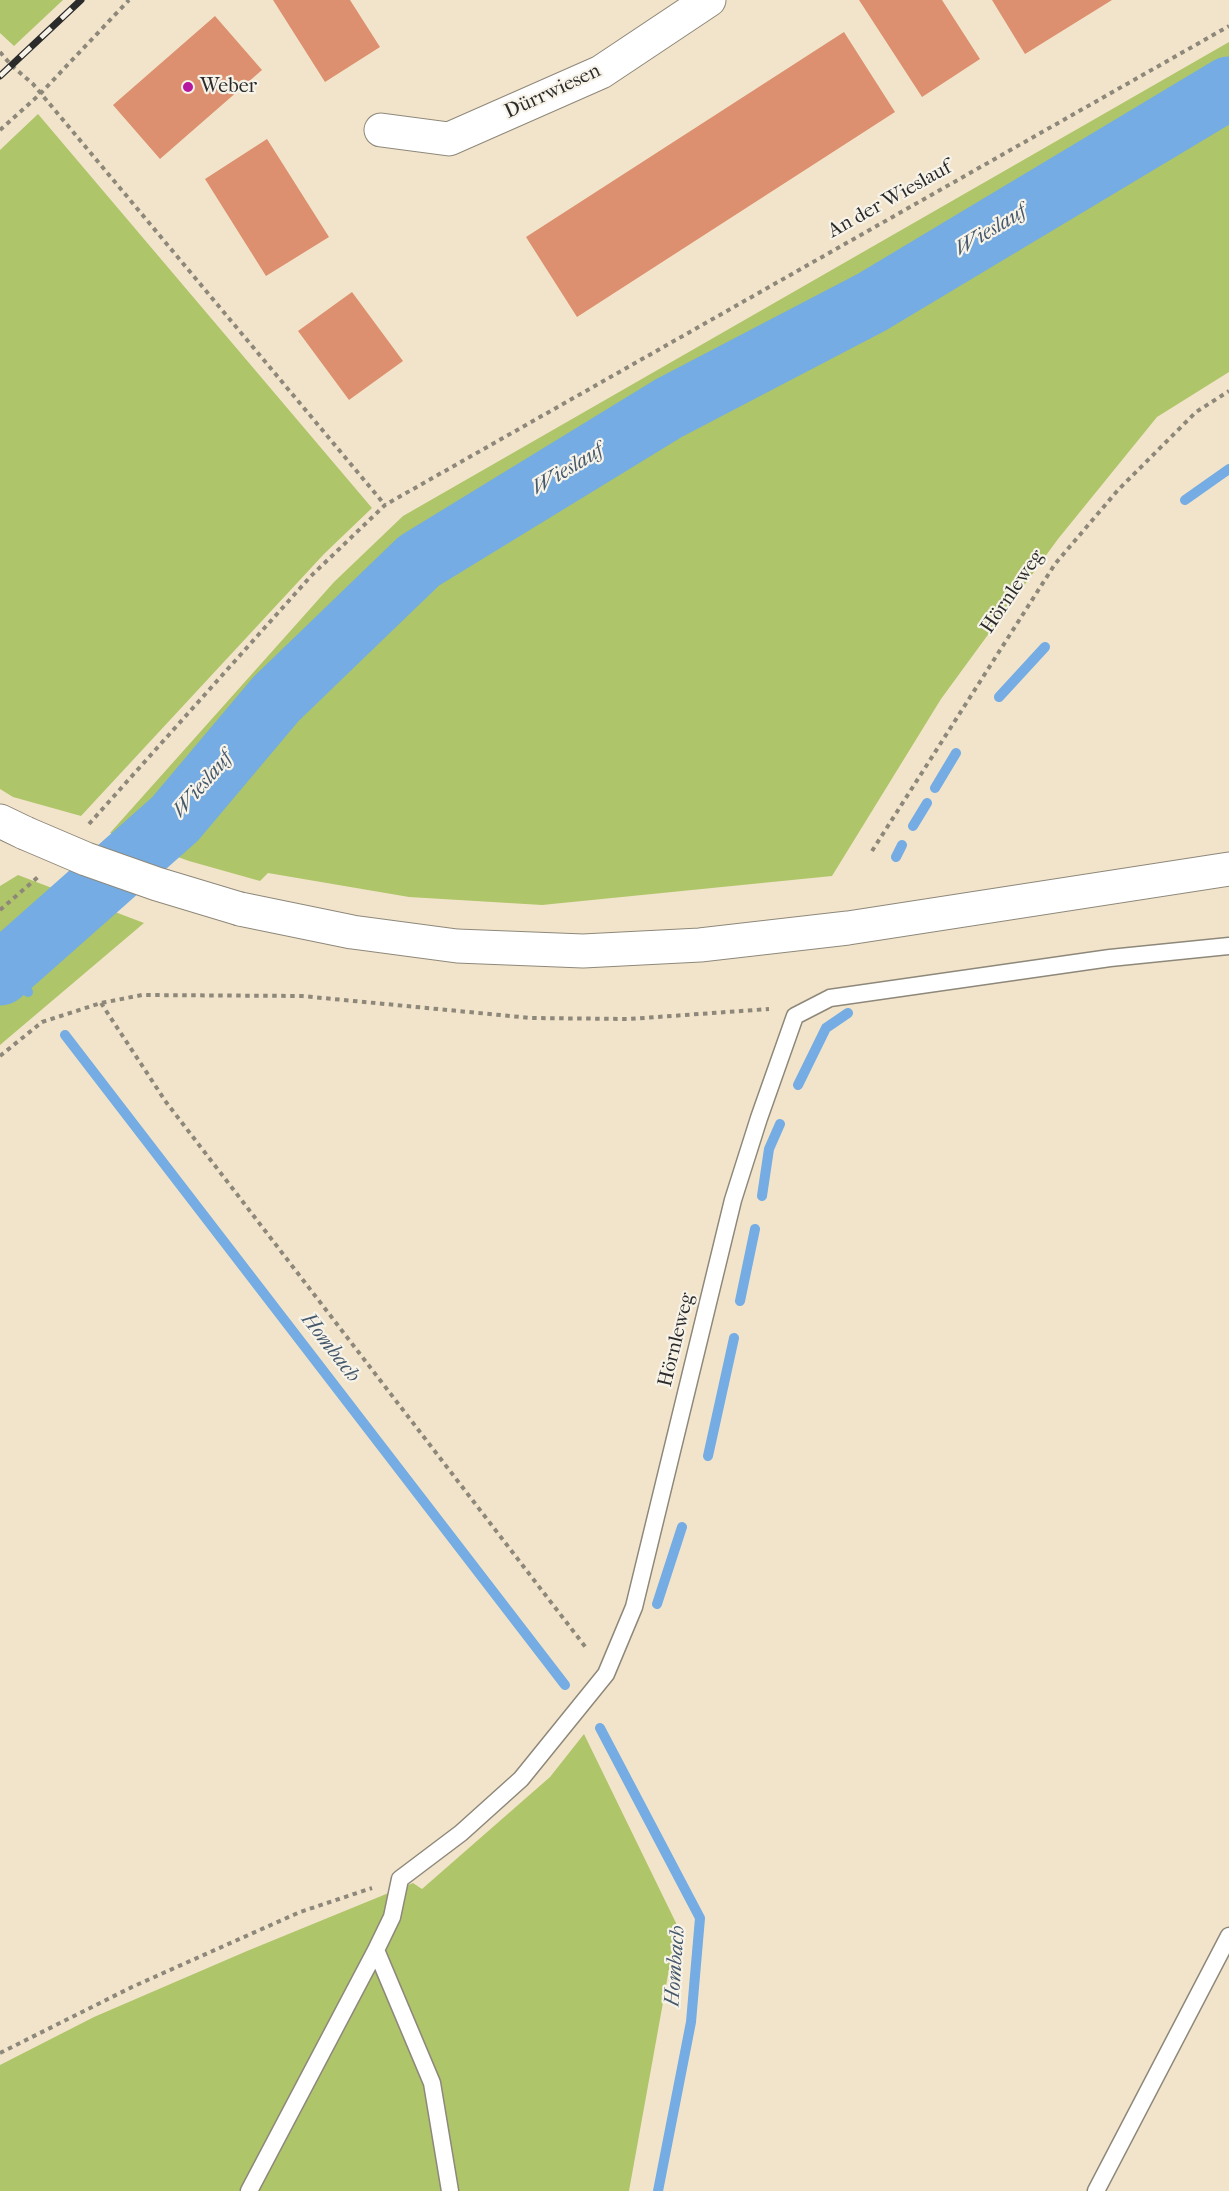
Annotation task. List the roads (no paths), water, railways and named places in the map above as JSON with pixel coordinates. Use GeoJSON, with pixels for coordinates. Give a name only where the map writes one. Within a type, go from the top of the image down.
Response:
{"type":"FeatureCollection","features":[{"type":"Feature","properties":{"kind":"main road","name":"Dürrwiesen"},"geometry":{"type":"LineString","coordinates":[[381,130],[449,139],[601,72],[710,0]]}},
{"type":"Feature","properties":{"kind":"main road"},"geometry":{"type":"LineString","coordinates":[[12,827],[86,859],[157,884],[240,909],[352,932],[458,946],[582,951],[700,945],[848,928],[1229,869]]}},
{"type":"Feature","properties":{"kind":"lane","name":"Hörnleweg"},"geometry":{"type":"LineString","coordinates":[[376,1950],[392,1917],[400,1879],[461,1833],[521,1779],[606,1674],[634,1607],[733,1200],[795,1017],[830,998],[1110,958],[1229,946]]}},
{"type":"Feature","properties":{"kind":"lane"},"geometry":{"type":"LineString","coordinates":[[1096,2191],[1229,1936]]}},
{"type":"Feature","properties":{"kind":"lane"},"geometry":{"type":"LineString","coordinates":[[249,2191],[376,1950]]}},
{"type":"Feature","properties":{"kind":"lane"},"geometry":{"type":"LineString","coordinates":[[376,1950],[432,2083],[450,2191]]}},
{"type":"Feature","properties":{"kind":"waterway","name":"Wieslauf"},"geometry":{"type":"LineString","coordinates":[[0,974],[175,819],[276,699],[419,561],[669,408],[872,302],[1229,88]]}},
{"type":"Feature","properties":{"kind":"waterway"},"geometry":{"type":"LineString","coordinates":[[1185,500],[1229,469]]}},
{"type":"Feature","properties":{"kind":"waterway"},"geometry":{"type":"LineString","coordinates":[[999,697],[1045,647]]}},
{"type":"Feature","properties":{"kind":"waterway"},"geometry":{"type":"LineString","coordinates":[[935,788],[956,753]]}},
{"type":"Feature","properties":{"kind":"waterway"},"geometry":{"type":"LineString","coordinates":[[913,826],[927,803]]}},
{"type":"Feature","properties":{"kind":"waterway"},"geometry":{"type":"LineString","coordinates":[[896,857],[902,845]]}},
{"type":"Feature","properties":{"kind":"waterway","name":"Hombach"},"geometry":{"type":"LineString","coordinates":[[9,967],[28,992]]}},
{"type":"Feature","properties":{"kind":"waterway"},"geometry":{"type":"LineString","coordinates":[[798,1085],[826,1028],[848,1013]]}},
{"type":"Feature","properties":{"kind":"waterway","name":"Hombach"},"geometry":{"type":"LineString","coordinates":[[65,1035],[565,1685]]}},
{"type":"Feature","properties":{"kind":"waterway"},"geometry":{"type":"LineString","coordinates":[[762,1196],[769,1149],[780,1124]]}},
{"type":"Feature","properties":{"kind":"waterway"},"geometry":{"type":"LineString","coordinates":[[740,1301],[755,1229]]}},
{"type":"Feature","properties":{"kind":"waterway"},"geometry":{"type":"LineString","coordinates":[[708,1456],[734,1338]]}},
{"type":"Feature","properties":{"kind":"waterway"},"geometry":{"type":"LineString","coordinates":[[657,1604],[682,1527]]}},
{"type":"Feature","properties":{"kind":"waterway","name":"Hombach"},"geometry":{"type":"LineString","coordinates":[[600,1728],[700,1918],[691,2022],[658,2191]]}},
{"type":"Feature","properties":{"kind":"railway"},"geometry":{"type":"LineString","coordinates":[[0,76],[81,0]]}},
{"type":"Feature","properties":{"kind":"place","name":"Weber"},"geometry":{"type":"Point","coordinates":[188,87]}}]}
